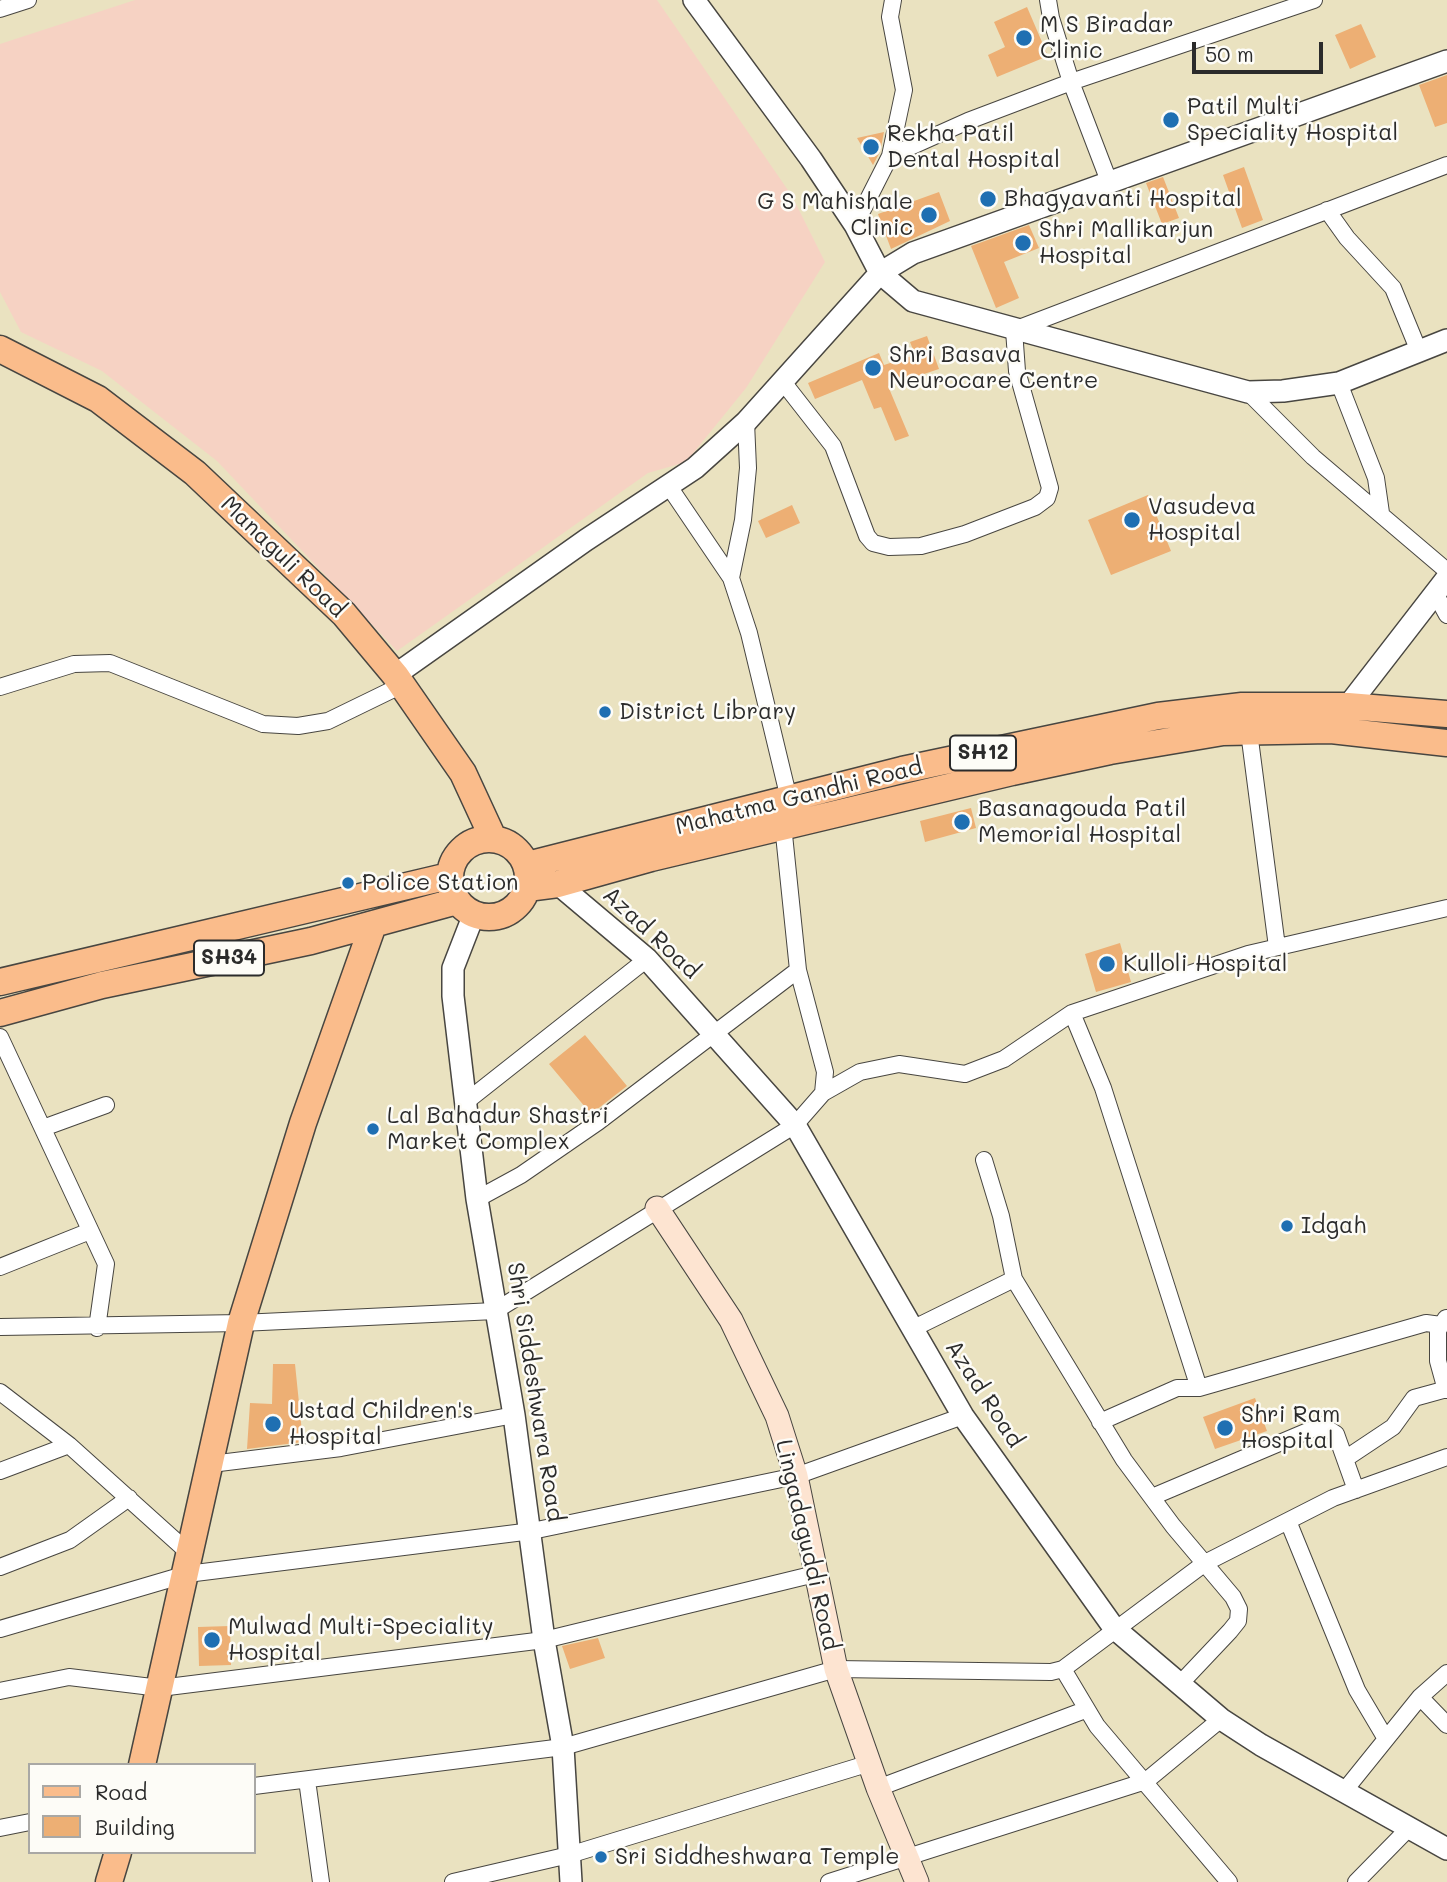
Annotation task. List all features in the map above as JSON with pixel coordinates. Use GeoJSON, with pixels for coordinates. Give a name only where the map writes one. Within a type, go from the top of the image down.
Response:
{"type":"FeatureCollection","features":[{"type":"Feature","properties":{"kind":"main road","name":"Managuli Road"},"geometry":{"type":"LineString","coordinates":[[0,349],[98,399],[195,473],[344,614],[399,680],[463,774],[493,838]]}},
{"type":"Feature","properties":{"kind":"main road","name":"Mahatma Gandhi Road"},"geometry":{"type":"LineString","coordinates":[[527,877],[789,799],[902,770],[1157,716],[1242,706],[1348,706],[1447,714]]}},
{"type":"Feature","properties":{"kind":"main road","name":"Mahatma Gandhi Road"},"geometry":{"type":"LineString","coordinates":[[527,877],[558,884],[783,825],[1110,751],[1223,732],[1331,730],[1447,743]]}},
{"type":"Feature","properties":{"kind":"main road"},"geometry":{"type":"LineString","coordinates":[[466,908],[449,876],[453,860],[463,847],[477,839],[493,838],[514,847],[527,877]]}},
{"type":"Feature","properties":{"kind":"main road","name":"SH34"},"geometry":{"type":"LineString","coordinates":[[0,982],[449,876]]}},
{"type":"Feature","properties":{"kind":"main road","name":"SH34"},"geometry":{"type":"LineString","coordinates":[[0,1013],[102,985],[373,925],[466,908],[496,917],[507,913],[523,898],[527,877]]}},
{"type":"Feature","properties":{"kind":"main road"},"geometry":{"type":"LineString","coordinates":[[142,1763],[241,1323],[303,1122],[373,925]]}},
{"type":"Feature","properties":{"kind":"main road","name":"Lingadaguddi Road"},"geometry":{"type":"LineString","coordinates":[[657,1208],[731,1320],[777,1416],[796,1476],[836,1669],[878,1788],[909,1857],[917,1882]]}},
{"type":"Feature","properties":{"kind":"main road"},"geometry":{"type":"LineString","coordinates":[[108,1882],[117,1854]]}},
{"type":"Feature","properties":{"kind":"street"},"geometry":{"type":"LineString","coordinates":[[0,9],[28,0]]}},
{"type":"Feature","properties":{"kind":"street"},"geometry":{"type":"LineString","coordinates":[[694,0],[811,159],[855,225],[880,273],[913,301],[1248,392],[1283,391],[1339,383],[1418,349],[1447,340]]}},
{"type":"Feature","properties":{"kind":"street"},"geometry":{"type":"LineString","coordinates":[[855,225],[890,156],[904,90],[890,17],[893,0]]}},
{"type":"Feature","properties":{"kind":"street"},"geometry":{"type":"LineString","coordinates":[[1048,0],[1051,18],[1072,82],[1110,184]]}},
{"type":"Feature","properties":{"kind":"street"},"geometry":{"type":"LineString","coordinates":[[890,156],[968,121],[1072,82],[1314,0]]}},
{"type":"Feature","properties":{"kind":"street"},"geometry":{"type":"LineString","coordinates":[[0,687],[74,664],[110,663],[263,723],[298,726],[328,721],[399,680],[574,547],[695,468],[746,422],[880,273],[914,253],[1447,61]]}},
{"type":"Feature","properties":{"kind":"street"},"geometry":{"type":"LineString","coordinates":[[1014,330],[1447,165]]}},
{"type":"Feature","properties":{"kind":"street"},"geometry":{"type":"LineString","coordinates":[[1327,209],[1347,238],[1393,288],[1418,349]]}},
{"type":"Feature","properties":{"kind":"street"},"geometry":{"type":"LineString","coordinates":[[783,382],[833,446],[867,536],[873,543],[889,547],[921,546],[977,530],[1035,507],[1047,498],[1050,488],[1017,371],[1014,330]]}},
{"type":"Feature","properties":{"kind":"street"},"geometry":{"type":"LineString","coordinates":[[1339,383],[1376,478],[1381,513]]}},
{"type":"Feature","properties":{"kind":"street"},"geometry":{"type":"LineString","coordinates":[[1248,392],[1313,457],[1447,571]]}},
{"type":"Feature","properties":{"kind":"street"},"geometry":{"type":"LineString","coordinates":[[731,579],[743,520],[748,468],[746,422]]}},
{"type":"Feature","properties":{"kind":"street"},"geometry":{"type":"LineString","coordinates":[[668,485],[731,579],[749,633],[789,799]]}},
{"type":"Feature","properties":{"kind":"street"},"geometry":{"type":"LineString","coordinates":[[1441,586],[1447,615]]}},
{"type":"Feature","properties":{"kind":"street"},"geometry":{"type":"LineString","coordinates":[[1331,730],[1441,586]]}},
{"type":"Feature","properties":{"kind":"street"},"geometry":{"type":"LineString","coordinates":[[1249,732],[1277,947]]}},
{"type":"Feature","properties":{"kind":"street"},"geometry":{"type":"LineString","coordinates":[[783,825],[798,970],[825,1072],[823,1093]]}},
{"type":"Feature","properties":{"kind":"street","name":"Azad Road"},"geometry":{"type":"LineString","coordinates":[[558,884],[647,959],[795,1125],[963,1416],[1114,1628],[1179,1685],[1261,1745],[1447,1849]]}},
{"type":"Feature","properties":{"kind":"street","name":"Shri Siddeshwara Road"},"geometry":{"type":"LineString","coordinates":[[466,908],[453,968],[453,996],[477,1199],[514,1415],[532,1531],[544,1640],[563,1747],[571,1882]]}},
{"type":"Feature","properties":{"kind":"street"},"geometry":{"type":"LineString","coordinates":[[0,1327],[97,1328],[495,1311],[657,1208],[795,1125],[823,1093],[860,1072],[899,1064],[965,1074],[1004,1059],[1072,1013],[1277,947],[1446,913]]}},
{"type":"Feature","properties":{"kind":"street"},"geometry":{"type":"LineString","coordinates":[[467,1101],[647,959]]}},
{"type":"Feature","properties":{"kind":"street"},"geometry":{"type":"LineString","coordinates":[[477,1199],[521,1175],[598,1122],[798,970]]}},
{"type":"Feature","properties":{"kind":"street"},"geometry":{"type":"LineString","coordinates":[[1072,1013],[1103,1088],[1199,1388]]}},
{"type":"Feature","properties":{"kind":"street"},"geometry":{"type":"LineString","coordinates":[[0,1037],[106,1264],[97,1328]]}},
{"type":"Feature","properties":{"kind":"street"},"geometry":{"type":"LineString","coordinates":[[43,1128],[106,1105]]}},
{"type":"Feature","properties":{"kind":"street"},"geometry":{"type":"LineString","coordinates":[[984,1160],[1001,1216],[1014,1279],[1100,1422],[1152,1497],[1233,1597],[1239,1609],[1238,1621],[1179,1685]]}},
{"type":"Feature","properties":{"kind":"street"},"geometry":{"type":"LineString","coordinates":[[0,1267],[90,1231]]}},
{"type":"Feature","properties":{"kind":"street"},"geometry":{"type":"LineString","coordinates":[[912,1329],[1014,1279]]}},
{"type":"Feature","properties":{"kind":"street"},"geometry":{"type":"LineString","coordinates":[[1100,1422],[1135,1404],[1177,1388],[1199,1388],[1426,1322],[1444,1320]]}},
{"type":"Feature","properties":{"kind":"street"},"geometry":{"type":"LineString","coordinates":[[1345,1459],[1393,1427],[1414,1398],[1446,1390],[1438,1361],[1438,1330],[1444,1320]]}},
{"type":"Feature","properties":{"kind":"street"},"geometry":{"type":"LineString","coordinates":[[0,1392],[69,1446],[129,1499],[188,1564]]}},
{"type":"Feature","properties":{"kind":"street"},"geometry":{"type":"LineString","coordinates":[[211,1464],[341,1448],[514,1415]]}},
{"type":"Feature","properties":{"kind":"street"},"geometry":{"type":"LineString","coordinates":[[0,1629],[188,1564],[532,1531],[796,1476],[963,1416]]}},
{"type":"Feature","properties":{"kind":"street"},"geometry":{"type":"LineString","coordinates":[[1152,1497],[1322,1425],[1331,1428],[1336,1434],[1356,1490]]}},
{"type":"Feature","properties":{"kind":"street"},"geometry":{"type":"LineString","coordinates":[[0,1471],[69,1446]]}},
{"type":"Feature","properties":{"kind":"street"},"geometry":{"type":"LineString","coordinates":[[256,1786],[563,1747],[836,1669],[1051,1672],[1063,1669],[1114,1628],[1205,1563],[1356,1490],[1447,1457]]}},
{"type":"Feature","properties":{"kind":"street"},"geometry":{"type":"LineString","coordinates":[[0,1567],[70,1540],[129,1499]]}},
{"type":"Feature","properties":{"kind":"street"},"geometry":{"type":"LineString","coordinates":[[1288,1521],[1357,1690],[1386,1739]]}},
{"type":"Feature","properties":{"kind":"street"},"geometry":{"type":"LineString","coordinates":[[0,1691],[69,1677],[160,1688],[544,1640],[816,1574]]}},
{"type":"Feature","properties":{"kind":"street"},"geometry":{"type":"LineString","coordinates":[[1063,1669],[1085,1710],[1229,1882]]}},
{"type":"Feature","properties":{"kind":"street"},"geometry":{"type":"LineString","coordinates":[[1345,1790],[1420,1697],[1447,1673]]}},
{"type":"Feature","properties":{"kind":"street"},"geometry":{"type":"LineString","coordinates":[[1420,1697],[1447,1725]]}},
{"type":"Feature","properties":{"kind":"street"},"geometry":{"type":"LineString","coordinates":[[878,1788],[1085,1710]]}},
{"type":"Feature","properties":{"kind":"street"},"geometry":{"type":"LineString","coordinates":[[829,1882],[1146,1781],[1221,1718]]}},
{"type":"Feature","properties":{"kind":"street"},"geometry":{"type":"LineString","coordinates":[[453,1882],[569,1855],[870,1763]]}},
{"type":"Feature","properties":{"kind":"street"},"geometry":{"type":"LineString","coordinates":[[307,1780],[321,1882]]}},
{"type":"Feature","properties":{"kind":"street"},"geometry":{"type":"LineString","coordinates":[[0,1828],[28,1822]]}},
{"type":"Feature","properties":{"kind":"street"},"geometry":{"type":"LineString","coordinates":[[1356,1882],[1409,1828]]}},
{"type":"Feature","properties":{"kind":"shaded area"},"geometry":{"type":"Polygon","coordinates":[[[135,0],[657,0],[792,196],[825,262],[746,388],[686,462],[648,473],[397,651],[217,461],[102,371],[21,332],[0,292],[0,44],[135,0]]]}},
{"type":"Feature","properties":{"kind":"building"},"geometry":{"type":"Polygon","coordinates":[[[1027,7],[1048,56],[997,77],[988,55],[1005,47],[994,22],[1027,7]]]}},
{"type":"Feature","properties":{"kind":"building"},"geometry":{"type":"Polygon","coordinates":[[[1361,24],[1376,57],[1350,69],[1335,35],[1361,24]]]}},
{"type":"Feature","properties":{"kind":"building"},"geometry":{"type":"Polygon","coordinates":[[[1447,75],[1447,123],[1435,127],[1419,85],[1447,75]]]}},
{"type":"Feature","properties":{"kind":"building"},"geometry":{"type":"Polygon","coordinates":[[[884,132],[880,152],[873,165],[857,138],[884,132]]]}},
{"type":"Feature","properties":{"kind":"building"},"geometry":{"type":"Polygon","coordinates":[[[1244,167],[1263,220],[1242,228],[1223,175],[1244,167]]]}},
{"type":"Feature","properties":{"kind":"building"},"geometry":{"type":"Polygon","coordinates":[[[1163,177],[1179,218],[1162,224],[1146,183],[1163,177]]]}},
{"type":"Feature","properties":{"kind":"building"},"geometry":{"type":"Polygon","coordinates":[[[939,192],[950,221],[891,249],[878,214],[939,192]]]}},
{"type":"Feature","properties":{"kind":"building"},"geometry":{"type":"Polygon","coordinates":[[[1029,225],[1039,248],[1004,262],[1019,298],[996,308],[971,246],[1029,225]]]}},
{"type":"Feature","properties":{"kind":"building"},"geometry":{"type":"Polygon","coordinates":[[[927,336],[939,369],[888,386],[909,436],[895,441],[881,407],[874,409],[862,380],[815,399],[808,383],[879,353],[884,365],[915,355],[910,342],[927,336]]]}},
{"type":"Feature","properties":{"kind":"building"},"geometry":{"type":"Polygon","coordinates":[[[1148,495],[1171,551],[1111,575],[1088,520],[1148,495]]]}},
{"type":"Feature","properties":{"kind":"building"},"geometry":{"type":"Polygon","coordinates":[[[792,505],[800,523],[766,538],[758,521],[792,505]]]}},
{"type":"Feature","properties":{"kind":"building"},"geometry":{"type":"Polygon","coordinates":[[[971,808],[976,828],[925,842],[920,821],[971,808]]]}},
{"type":"Feature","properties":{"kind":"building"},"geometry":{"type":"Polygon","coordinates":[[[1120,943],[1131,982],[1096,992],[1085,954],[1120,943]]]}},
{"type":"Feature","properties":{"kind":"building"},"geometry":{"type":"Polygon","coordinates":[[[585,1035],[627,1086],[591,1114],[549,1064],[585,1035]]]}},
{"type":"Feature","properties":{"kind":"building"},"geometry":{"type":"Polygon","coordinates":[[[273,1364],[295,1364],[303,1442],[247,1449],[250,1403],[272,1404],[273,1364]]]}},
{"type":"Feature","properties":{"kind":"building"},"geometry":{"type":"Polygon","coordinates":[[[1255,1398],[1267,1431],[1215,1449],[1203,1417],[1255,1398]]]}},
{"type":"Feature","properties":{"kind":"building"},"geometry":{"type":"Polygon","coordinates":[[[230,1626],[231,1665],[199,1666],[198,1627],[230,1626]]]}},
{"type":"Feature","properties":{"kind":"building"},"geometry":{"type":"Polygon","coordinates":[[[598,1638],[605,1658],[570,1669],[562,1646],[598,1638]]]}},
{"type":"Feature","properties":{"kind":"place","name":"M S Biradar Clinic"},"geometry":{"type":"Point","coordinates":[1024,38]}},
{"type":"Feature","properties":{"kind":"place","name":"Patil Multi Speciality Hospital"},"geometry":{"type":"Point","coordinates":[1171,120]}},
{"type":"Feature","properties":{"kind":"place","name":"Rekha Patil Dental Hospital"},"geometry":{"type":"Point","coordinates":[871,147]}},
{"type":"Feature","properties":{"kind":"place","name":"Bhagyavanti Hospital"},"geometry":{"type":"Point","coordinates":[988,199]}},
{"type":"Feature","properties":{"kind":"place","name":"G S Mahishale Clinic"},"geometry":{"type":"Point","coordinates":[929,215]}},
{"type":"Feature","properties":{"kind":"place","name":"Shri Mallikarjun Hospital"},"geometry":{"type":"Point","coordinates":[1023,243]}},
{"type":"Feature","properties":{"kind":"place","name":"Shri Basava Neurocare Centre"},"geometry":{"type":"Point","coordinates":[873,368]}},
{"type":"Feature","properties":{"kind":"place","name":"Vasudeva Hospital"},"geometry":{"type":"Point","coordinates":[1132,520]}},
{"type":"Feature","properties":{"kind":"place","name":"District Library"},"geometry":{"type":"Point","coordinates":[605,712]}},
{"type":"Feature","properties":{"kind":"place","name":"Basanagouda Patil Memorial Hospital"},"geometry":{"type":"Point","coordinates":[962,822]}},
{"type":"Feature","properties":{"kind":"place","name":"Police Station"},"geometry":{"type":"Point","coordinates":[348,883]}},
{"type":"Feature","properties":{"kind":"place","name":"Kulloli Hospital"},"geometry":{"type":"Point","coordinates":[1107,964]}},
{"type":"Feature","properties":{"kind":"place","name":"Lal Bahadur Shastri Market Complex"},"geometry":{"type":"Point","coordinates":[373,1129]}},
{"type":"Feature","properties":{"kind":"place","name":"Idgah"},"geometry":{"type":"Point","coordinates":[1287,1226]}},
{"type":"Feature","properties":{"kind":"place","name":"Ustad Children's Hospital"},"geometry":{"type":"Point","coordinates":[273,1424]}},
{"type":"Feature","properties":{"kind":"place","name":"Shri Ram Hospital"},"geometry":{"type":"Point","coordinates":[1225,1428]}},
{"type":"Feature","properties":{"kind":"place","name":"Mulwad Multi-Speciality Hospital"},"geometry":{"type":"Point","coordinates":[212,1640]}},
{"type":"Feature","properties":{"kind":"place","name":"Sri Siddheshwara Temple"},"geometry":{"type":"Point","coordinates":[601,1857]}}]}
